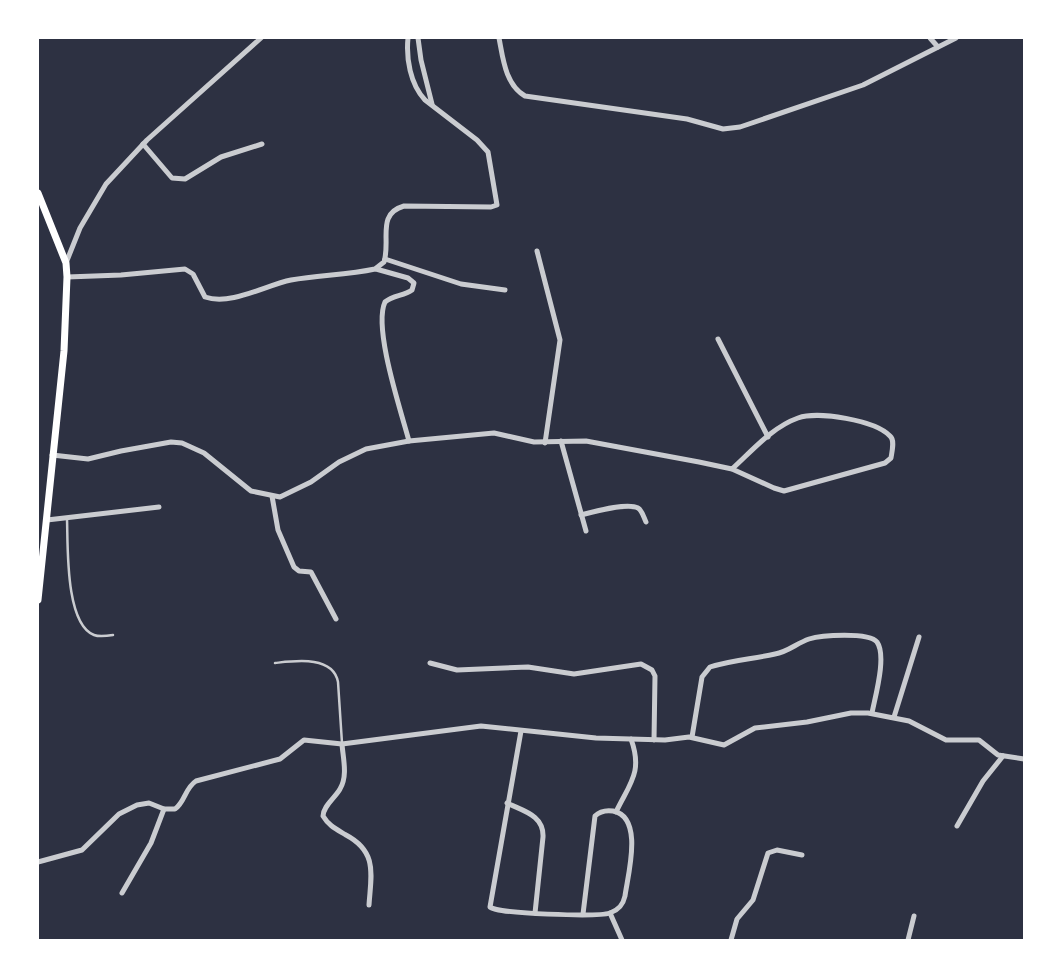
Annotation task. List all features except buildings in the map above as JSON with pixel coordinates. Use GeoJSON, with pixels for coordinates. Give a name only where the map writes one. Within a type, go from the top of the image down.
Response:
{"type":"FeatureCollection","features":[{"type":"Feature","properties":{"kind":"main road"},"geometry":{"type":"LineString","coordinates":[[38,193],[66,263],[67,277],[64,351],[38,600]]}},
{"type":"Feature","properties":{"kind":"street"},"geometry":{"type":"LineString","coordinates":[[66,263],[80,228],[95,200],[116,173],[144,144],[261,38]]}},
{"type":"Feature","properties":{"kind":"street"},"geometry":{"type":"LineString","coordinates":[[67,277],[188,270],[202,294],[210,299],[253,293],[291,280],[375,269],[381,266],[385,258],[387,220],[392,211],[397,208],[404,206],[497,205],[488,152],[477,140],[422,96],[413,79],[408,61],[408,38]]}},
{"type":"Feature","properties":{"kind":"street"},"geometry":{"type":"LineString","coordinates":[[418,38],[421,60],[432,104]]}},
{"type":"Feature","properties":{"kind":"street"},"geometry":{"type":"LineString","coordinates":[[499,38],[509,78],[518,92],[525,96],[687,119],[723,129],[740,127],[863,85],[953,38]]}},
{"type":"Feature","properties":{"kind":"street"},"geometry":{"type":"LineString","coordinates":[[930,38],[938,47]]}},
{"type":"Feature","properties":{"kind":"street"},"geometry":{"type":"LineString","coordinates":[[144,144],[172,178],[177,180],[184,179],[221,157],[262,144]]}},
{"type":"Feature","properties":{"kind":"street"},"geometry":{"type":"LineString","coordinates":[[537,251],[560,340],[545,443]]}},
{"type":"Feature","properties":{"kind":"street"},"geometry":{"type":"LineString","coordinates":[[385,258],[461,284],[505,290]]}},
{"type":"Feature","properties":{"kind":"street"},"geometry":{"type":"LineString","coordinates":[[375,269],[408,278],[414,283],[412,290],[409,292],[393,296],[385,302],[382,312],[385,346],[409,441]]}},
{"type":"Feature","properties":{"kind":"street"},"geometry":{"type":"LineString","coordinates":[[718,339],[768,436]]}},
{"type":"Feature","properties":{"kind":"street"},"geometry":{"type":"LineString","coordinates":[[52,455],[88,459],[172,442],[182,443],[204,452],[251,491],[272,496],[288,495],[311,482],[339,462],[366,449],[409,441],[494,433],[545,443],[561,441],[592,442],[732,469],[774,488],[784,490],[885,463],[891,456],[890,436],[845,418],[798,418],[768,436],[732,469]]}},
{"type":"Feature","properties":{"kind":"street"},"geometry":{"type":"LineString","coordinates":[[561,441],[586,531]]}},
{"type":"Feature","properties":{"kind":"street"},"geometry":{"type":"LineString","coordinates":[[272,496],[278,530],[294,567],[299,571],[311,572],[336,619]]}},
{"type":"Feature","properties":{"kind":"street"},"geometry":{"type":"LineString","coordinates":[[581,515],[613,508],[636,507],[640,510],[646,522]]}},
{"type":"Feature","properties":{"kind":"street"},"geometry":{"type":"LineString","coordinates":[[47,520],[159,508]]}},
{"type":"Feature","properties":{"kind":"street"},"geometry":{"type":"LineString","coordinates":[[692,737],[702,677],[710,667],[776,654],[811,638],[823,636],[862,636],[874,639],[877,643],[881,663],[872,714]]}},
{"type":"Feature","properties":{"kind":"street"},"geometry":{"type":"LineString","coordinates":[[894,717],[919,637]]}},
{"type":"Feature","properties":{"kind":"street"},"geometry":{"type":"LineString","coordinates":[[430,662],[457,670],[528,667],[574,674],[641,664],[648,666],[655,676],[654,740]]}},
{"type":"Feature","properties":{"kind":"street"},"geometry":{"type":"LineString","coordinates":[[38,862],[82,850],[119,814],[137,805],[149,803],[164,809],[175,809],[189,787],[196,781],[280,759],[304,740],[342,744],[471,726],[632,740],[692,737],[724,745],[755,728],[807,722],[851,713],[894,717],[919,725],[946,740],[981,740],[990,750],[1003,756],[1024,759]]}},
{"type":"Feature","properties":{"kind":"street"},"geometry":{"type":"LineString","coordinates":[[521,731],[490,907],[499,911],[535,913],[583,914],[610,913],[624,902],[632,835],[630,823],[616,812],[604,811],[594,816],[583,914]]}},
{"type":"Feature","properties":{"kind":"street"},"geometry":{"type":"LineString","coordinates":[[616,812],[637,768],[637,754],[632,740]]}},
{"type":"Feature","properties":{"kind":"street"},"geometry":{"type":"LineString","coordinates":[[342,744],[344,778],[341,787],[324,810],[322,816],[330,826],[353,839],[367,852],[371,866],[369,905]]}},
{"type":"Feature","properties":{"kind":"street"},"geometry":{"type":"LineString","coordinates":[[957,826],[983,782],[1003,756]]}},
{"type":"Feature","properties":{"kind":"street"},"geometry":{"type":"LineString","coordinates":[[507,803],[540,820],[543,829],[535,913]]}},
{"type":"Feature","properties":{"kind":"street"},"geometry":{"type":"LineString","coordinates":[[122,893],[151,843],[164,809]]}},
{"type":"Feature","properties":{"kind":"street"},"geometry":{"type":"LineString","coordinates":[[730,940],[738,919],[753,900],[768,853],[777,850],[802,854]]}},
{"type":"Feature","properties":{"kind":"street"},"geometry":{"type":"LineString","coordinates":[[610,913],[622,940]]}},
{"type":"Feature","properties":{"kind":"street"},"geometry":{"type":"LineString","coordinates":[[908,940],[914,916]]}},
{"type":"Feature","properties":{"kind":"lane"},"geometry":{"type":"LineString","coordinates":[[67,518],[71,593],[78,616],[88,631],[94,635],[113,635]]}},
{"type":"Feature","properties":{"kind":"lane"},"geometry":{"type":"LineString","coordinates":[[275,663],[305,660],[314,662],[335,674],[338,682],[342,744]]}}]}
